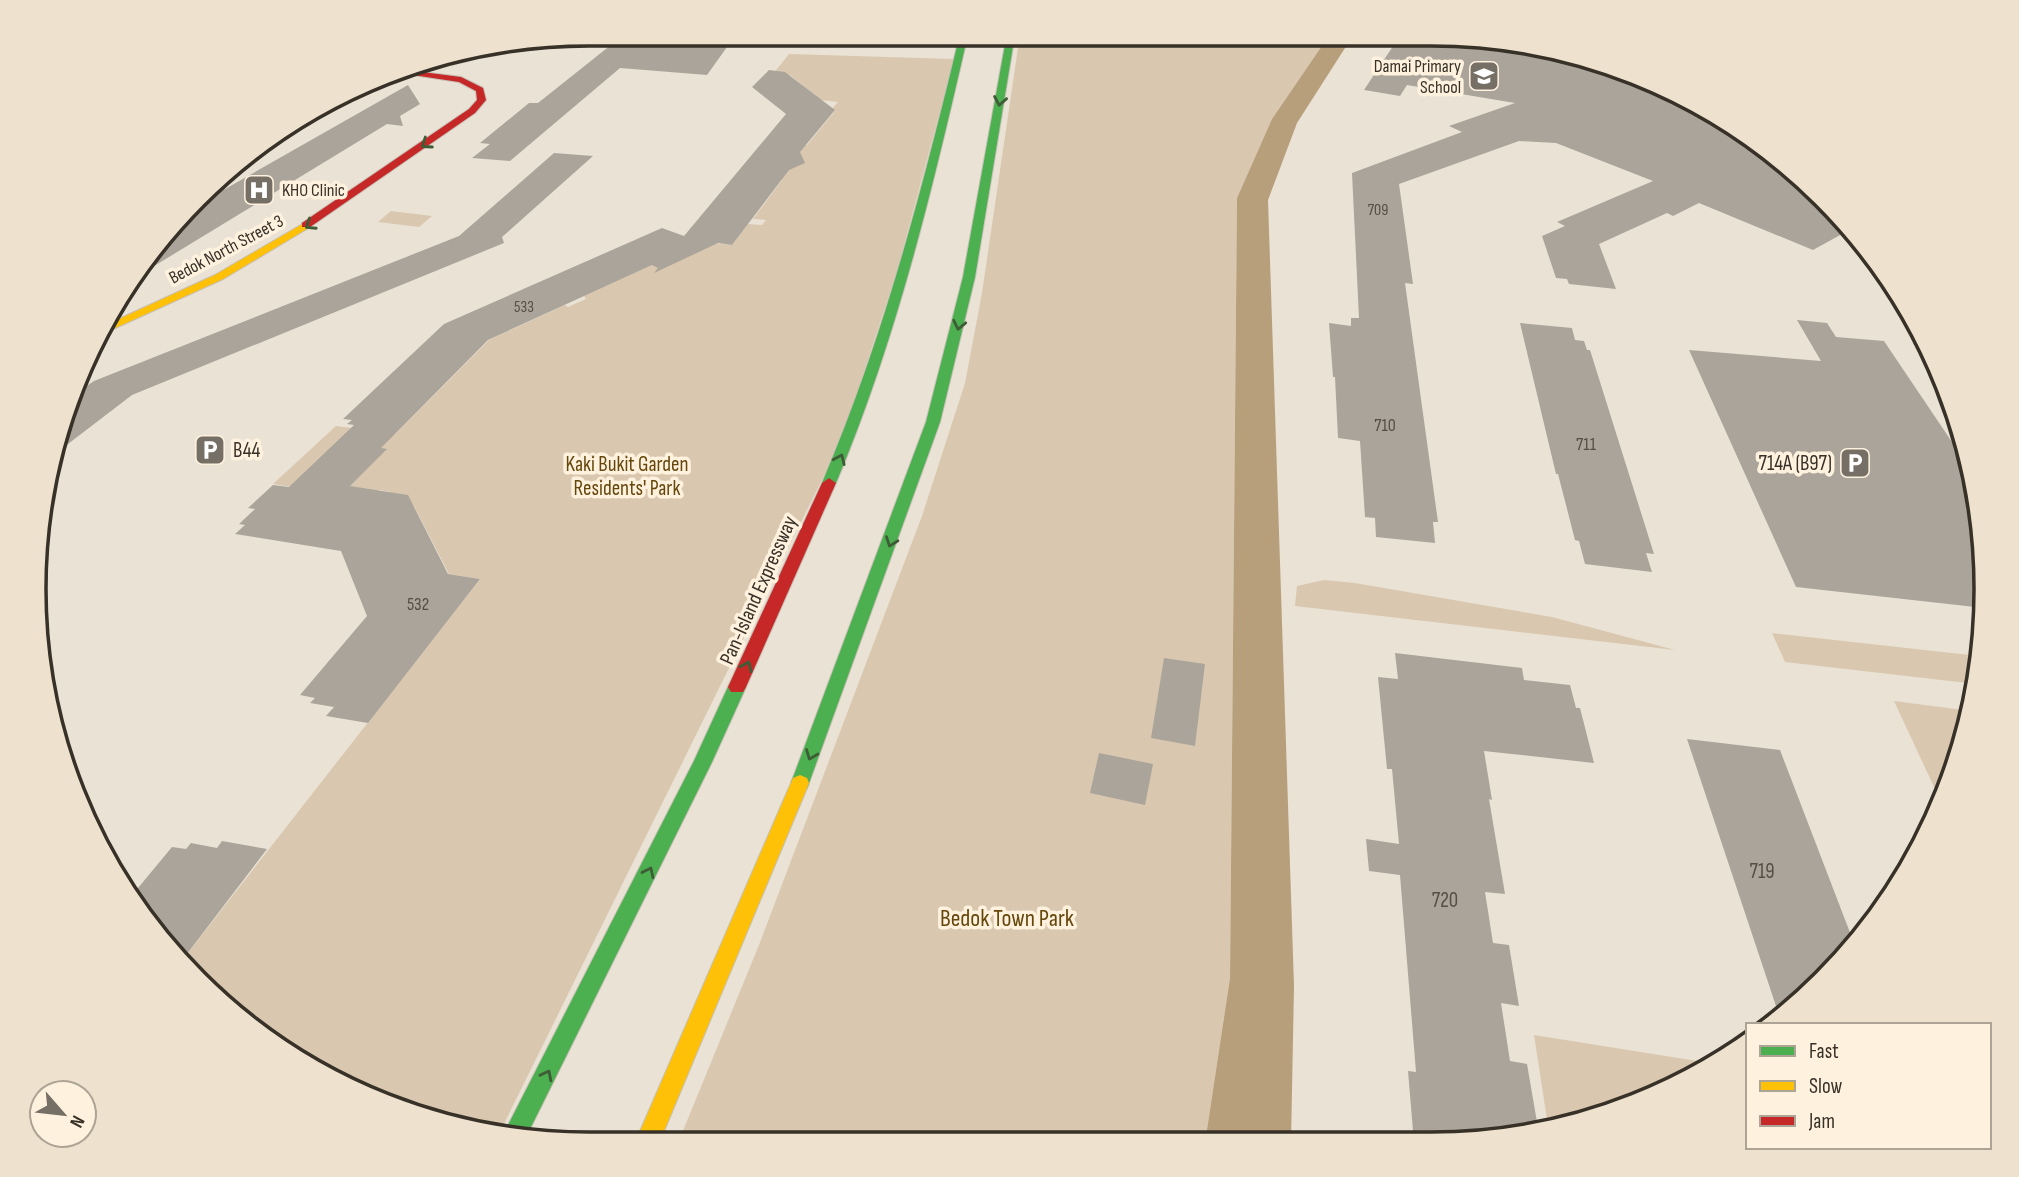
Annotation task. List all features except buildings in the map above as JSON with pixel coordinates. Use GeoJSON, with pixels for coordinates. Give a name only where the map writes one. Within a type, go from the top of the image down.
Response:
{"type":"FeatureCollection","features":[{"type":"Feature","properties":{"kind":"main road","name":"Pan-Island Expressway"},"geometry":{"type":"LineString","coordinates":[[519,1127],[703,762],[853,430],[877,367],[907,270],[961,46]]}},
{"type":"Feature","properties":{"kind":"main road"},"geometry":{"type":"LineString","coordinates":[[652,1132],[801,780],[933,422],[969,277],[1009,46]]}},
{"type":"Feature","properties":{"kind":"main road","name":"Bedok North Street 3"},"geometry":{"type":"LineString","coordinates":[[113,327],[219,277],[285,240],[472,111],[482,100],[480,90],[468,82],[415,74]]}},
{"type":"Feature","properties":{"kind":"green space","name":"Bedok Town Park"},"geometry":{"type":"Polygon","coordinates":[[[1018,46],[1322,46],[1272,119],[1237,198],[1230,978],[1207,1132],[682,1132],[759,945],[922,516],[965,383],[982,293],[1018,46]]]}},
{"type":"Feature","properties":{"kind":"green space","name":"Kaki Bukit Garden Residents' Park"},"geometry":{"type":"Polygon","coordinates":[[[789,54],[954,59],[897,271],[842,439],[504,1125],[414,1103],[348,1076],[287,1040],[230,997],[187,954],[480,579],[449,574],[414,506],[384,501],[391,492],[379,490],[370,499],[273,484],[336,426],[395,434],[489,340],[565,305],[568,307],[586,299],[584,296],[702,242],[732,245],[748,224],[762,225],[766,220],[753,219],[782,180],[737,176],[765,141],[807,145],[835,111],[831,110],[838,102],[821,100],[790,75],[773,74],[789,54]]]}},
{"type":"Feature","properties":{"kind":"green space"},"geometry":{"type":"Polygon","coordinates":[[[391,211],[432,216],[419,227],[378,222],[391,211]]]}},
{"type":"Feature","properties":{"kind":"green space"},"geometry":{"type":"Polygon","coordinates":[[[1324,580],[1552,617],[1675,650],[1295,606],[1297,586],[1324,580]]]}},
{"type":"Feature","properties":{"kind":"green space"},"geometry":{"type":"Polygon","coordinates":[[[1772,633],[1969,655],[1965,683],[1785,662],[1772,633]]]}},
{"type":"Feature","properties":{"kind":"green space"},"geometry":{"type":"Polygon","coordinates":[[[1894,701],[1959,710],[1935,789],[1894,701]]]}},
{"type":"Feature","properties":{"kind":"green space"},"geometry":{"type":"Polygon","coordinates":[[[1534,1035],[1698,1061],[1671,1076],[1605,1103],[1547,1119],[1534,1035]]]}},
{"type":"Feature","properties":{"kind":"shaded area"},"geometry":{"type":"Polygon","coordinates":[[[1322,46],[1346,46],[1297,123],[1268,200],[1294,986],[1291,1132],[1207,1132],[1230,978],[1237,198],[1272,119],[1322,46]]]}},
{"type":"Feature","properties":{"kind":"traffic: fast"},"geometry":{"type":"LineString","coordinates":[[829,483],[873,373],[891,318],[961,46]]}},
{"type":"Feature","properties":{"kind":"traffic: fast"},"geometry":{"type":"LineString","coordinates":[[800,783],[933,422],[969,277],[1009,46]]}},
{"type":"Feature","properties":{"kind":"traffic: fast"},"geometry":{"type":"LineString","coordinates":[[519,1127],[703,762],[737,687]]}},
{"type":"Feature","properties":{"kind":"traffic: slow"},"geometry":{"type":"LineString","coordinates":[[113,327],[219,277],[306,225]]}},
{"type":"Feature","properties":{"kind":"traffic: slow"},"geometry":{"type":"LineString","coordinates":[[652,1132],[800,783]]}},
{"type":"Feature","properties":{"kind":"traffic: jam"},"geometry":{"type":"LineString","coordinates":[[306,225],[472,111],[482,100],[480,90],[461,80],[415,74]]}},
{"type":"Feature","properties":{"kind":"traffic: jam"},"geometry":{"type":"LineString","coordinates":[[737,687],[829,483]]}},
{"type":"Feature","properties":{"kind":"place","name":"Damai Primary School"},"geometry":{"type":"Point","coordinates":[1484,76]}},
{"type":"Feature","properties":{"kind":"place","name":"KHO Clinic"},"geometry":{"type":"Point","coordinates":[259,190]}},
{"type":"Feature","properties":{"kind":"place","name":"B44"},"geometry":{"type":"Point","coordinates":[210,450]}},
{"type":"Feature","properties":{"kind":"place","name":"714A (B97)"},"geometry":{"type":"Point","coordinates":[1855,463]}}]}
